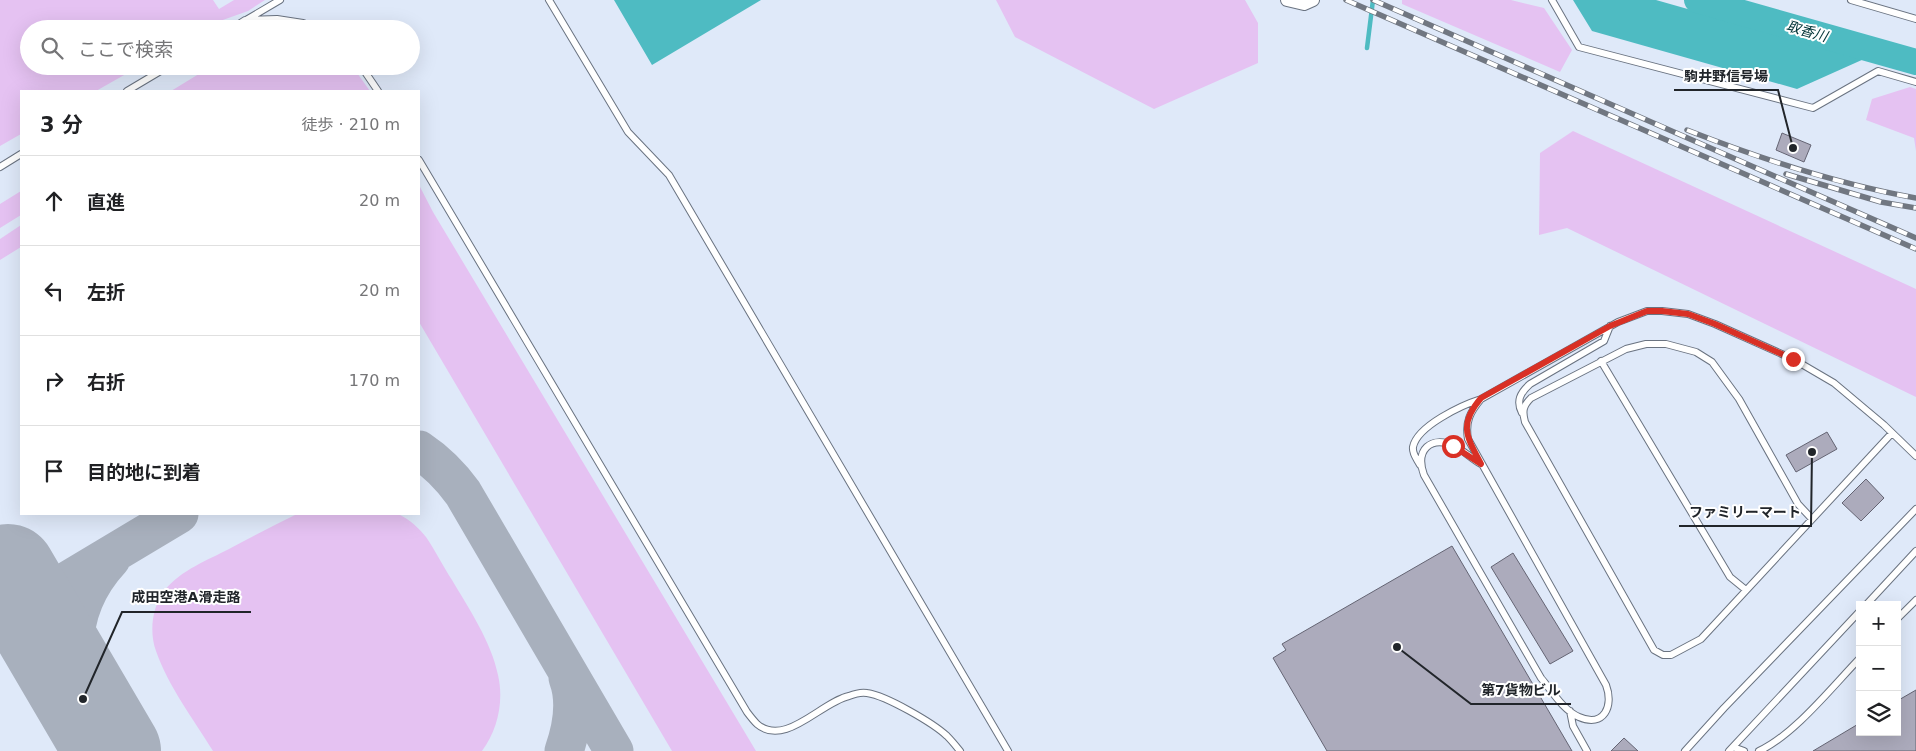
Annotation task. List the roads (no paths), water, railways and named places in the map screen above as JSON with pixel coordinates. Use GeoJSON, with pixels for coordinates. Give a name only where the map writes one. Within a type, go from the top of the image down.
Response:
{"type":"FeatureCollection","features":[{"type":"Feature","properties":{"kind":"street"},"geometry":{"type":"LineString","coordinates":[[1287,0],[1304,4],[1313,0]]}},
{"type":"Feature","properties":{"kind":"lane"},"geometry":{"type":"LineString","coordinates":[[245,20],[280,0]]}},
{"type":"Feature","properties":{"kind":"lane"},"geometry":{"type":"LineString","coordinates":[[549,0],[628,132],[669,175],[1008,751]]}},
{"type":"Feature","properties":{"kind":"lane"},"geometry":{"type":"LineString","coordinates":[[1552,0],[1579,47],[1804,106],[1813,108],[1878,71],[1916,82]]}},
{"type":"Feature","properties":{"kind":"lane"},"geometry":{"type":"LineString","coordinates":[[1851,0],[1916,19]]}},
{"type":"Feature","properties":{"kind":"lane"},"geometry":{"type":"LineString","coordinates":[[245,20],[283,20]]}},
{"type":"Feature","properties":{"kind":"lane"},"geometry":{"type":"LineString","coordinates":[[129,90],[153,75]]}},
{"type":"Feature","properties":{"kind":"lane"},"geometry":{"type":"LineString","coordinates":[[367,75],[377,90]]}},
{"type":"Feature","properties":{"kind":"lane"},"geometry":{"type":"LineString","coordinates":[[0,167],[20,155]]}},
{"type":"Feature","properties":{"kind":"lane"},"geometry":{"type":"LineString","coordinates":[[420,162],[742,703],[757,724],[769,730],[783,731],[847,696],[866,693],[884,698],[931,724],[948,737],[960,751]]}},
{"type":"Feature","properties":{"kind":"lane"},"geometry":{"type":"LineString","coordinates":[[1481,398],[1474,406],[1466,426],[1468,439],[1606,685],[1609,694],[1610,703],[1602,717],[1586,719],[1578,717],[1560,702],[1542,678],[1424,475],[1413,453],[1413,446],[1419,433],[1466,404],[1481,398],[1610,326],[1647,311],[1662,311],[1688,314],[1793,359],[1834,383],[1916,456]]}},
{"type":"Feature","properties":{"kind":"lane"},"geometry":{"type":"LineString","coordinates":[[1610,326],[1604,341],[1530,384],[1519,396],[1518,406],[1525,422],[1654,650],[1663,655],[1671,655],[1701,639],[1892,433]]}},
{"type":"Feature","properties":{"kind":"lane"},"geometry":{"type":"LineString","coordinates":[[1522,413],[1525,404],[1531,398],[1626,349],[1646,344],[1666,344],[1696,352],[1712,362],[1740,399],[1798,504],[1812,519]]}},
{"type":"Feature","properties":{"kind":"lane"},"geometry":{"type":"LineString","coordinates":[[1601,361],[1730,576],[1746,590]]}},
{"type":"Feature","properties":{"kind":"lane"},"geometry":{"type":"LineString","coordinates":[[1421,466],[1421,456],[1425,448],[1432,444],[1443,443],[1453,446],[1481,464]]}},
{"type":"Feature","properties":{"kind":"lane"},"geometry":{"type":"LineString","coordinates":[[1685,751],[1916,509]]}},
{"type":"Feature","properties":{"kind":"lane"},"geometry":{"type":"LineString","coordinates":[[1870,601],[1916,551]]}},
{"type":"Feature","properties":{"kind":"lane"},"geometry":{"type":"LineString","coordinates":[[1901,615],[1916,600]]}},
{"type":"Feature","properties":{"kind":"lane"},"geometry":{"type":"LineString","coordinates":[[1731,749],[1856,615]]}},
{"type":"Feature","properties":{"kind":"lane"},"geometry":{"type":"LineString","coordinates":[[1759,751],[1769,747],[1790,730],[1856,662]]}},
{"type":"Feature","properties":{"kind":"lane"},"geometry":{"type":"LineString","coordinates":[[1570,710],[1573,726],[1587,751]]}},
{"type":"Feature","properties":{"kind":"lane"},"geometry":{"type":"LineString","coordinates":[[1731,749],[1744,751]]}},
{"type":"Feature","properties":{"kind":"water"},"geometry":{"type":"Polygon","coordinates":[[[614,0],[761,0],[652,65],[614,0]]]}},
{"type":"Feature","properties":{"kind":"water"},"geometry":{"type":"Polygon","coordinates":[[[1573,0],[1656,0],[1864,59],[1797,89],[1592,31],[1573,0]]]}},
{"type":"Feature","properties":{"kind":"waterway"},"geometry":{"type":"LineString","coordinates":[[1367,48],[1373,0]]}},
{"type":"Feature","properties":{"kind":"waterway","name":"取香川"},"geometry":{"type":"LineString","coordinates":[[1697,0],[1916,62]]}},
{"type":"Feature","properties":{"kind":"railway"},"geometry":{"type":"LineString","coordinates":[[1346,0],[1916,249]]}},
{"type":"Feature","properties":{"kind":"railway"},"geometry":{"type":"LineString","coordinates":[[1373,0],[1916,238]]}},
{"type":"Feature","properties":{"kind":"railway"},"geometry":{"type":"LineString","coordinates":[[1687,130],[1800,170],[1857,186],[1916,198]]}},
{"type":"Feature","properties":{"kind":"railway"},"geometry":{"type":"LineString","coordinates":[[1786,174],[1881,202],[1916,208]]}},
{"type":"Feature","properties":{"kind":"place","name":"駒井野信号場"},"geometry":{"type":"Point","coordinates":[1793,148]}},
{"type":"Feature","properties":{"kind":"place","name":"ファミリーマート"},"geometry":{"type":"Point","coordinates":[1812,452]}},
{"type":"Feature","properties":{"kind":"place","name":"第7貨物ビル"},"geometry":{"type":"Point","coordinates":[1397,647]}},
{"type":"Feature","properties":{"kind":"place","name":"成田空港A滑走路"},"geometry":{"type":"Point","coordinates":[83,699]}}]}
